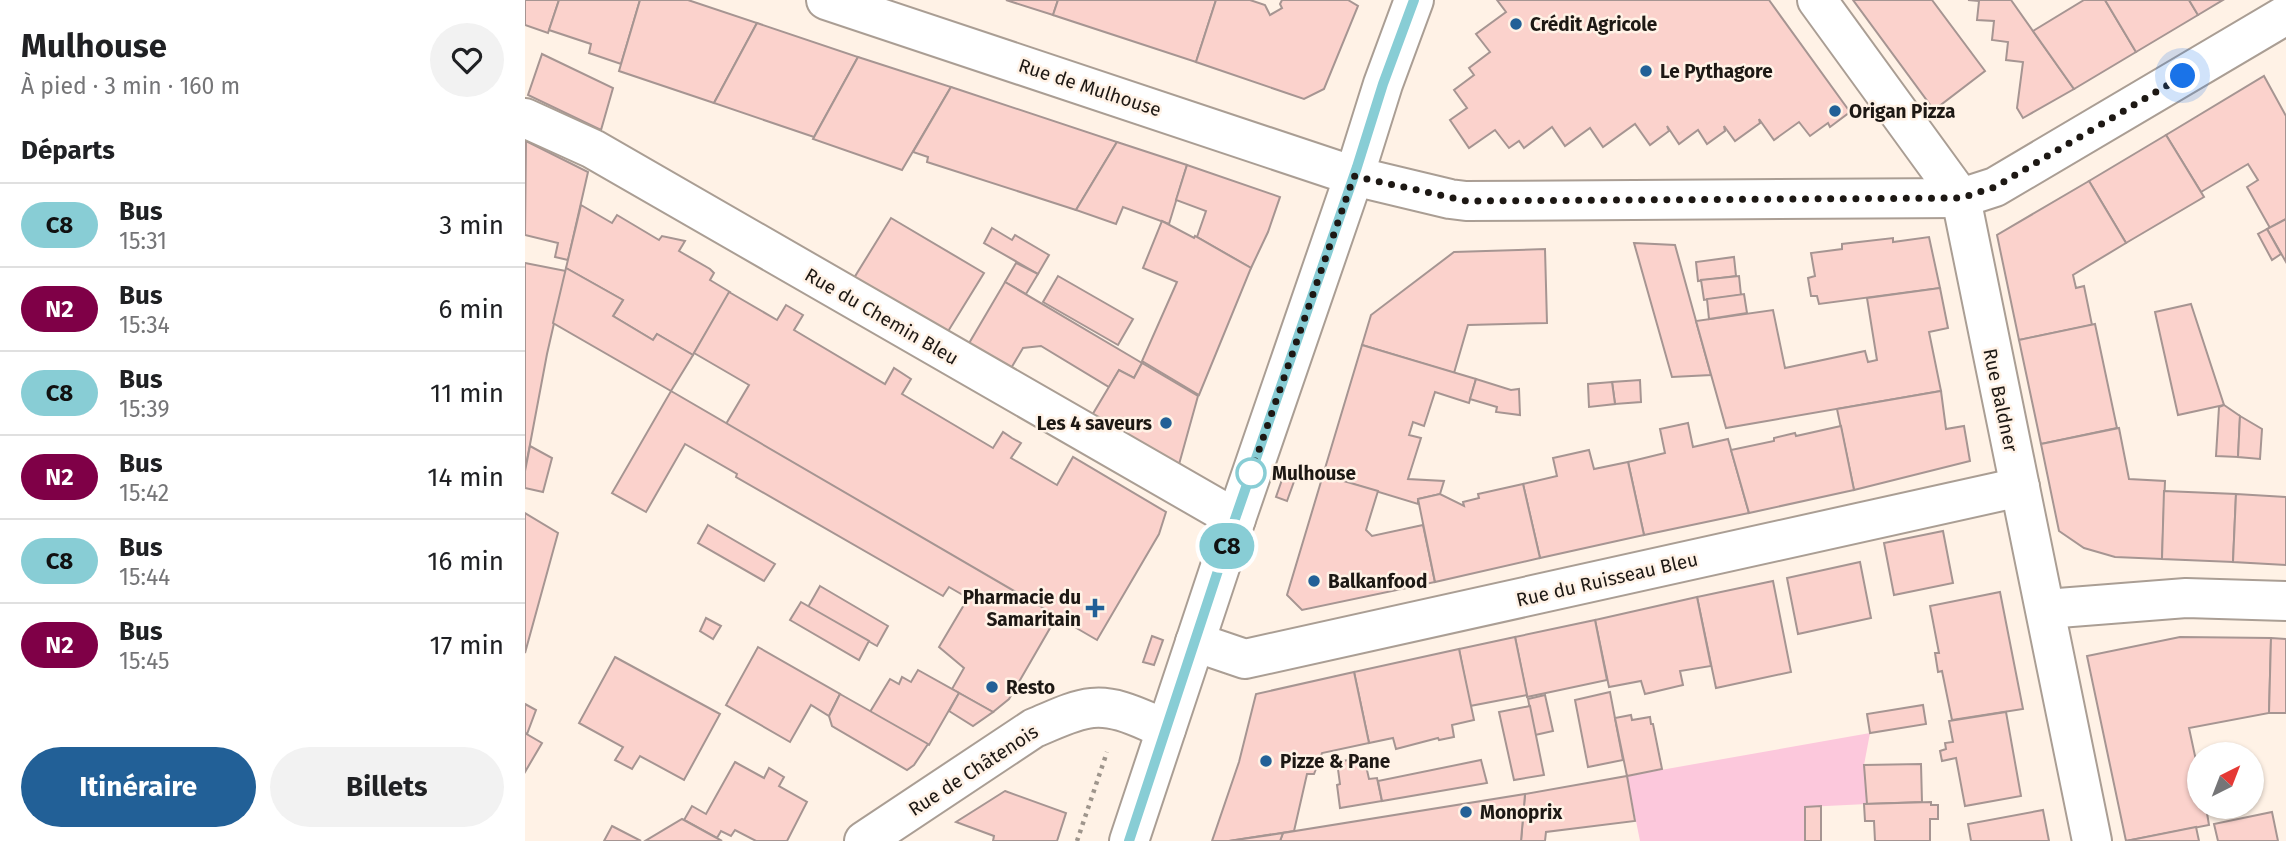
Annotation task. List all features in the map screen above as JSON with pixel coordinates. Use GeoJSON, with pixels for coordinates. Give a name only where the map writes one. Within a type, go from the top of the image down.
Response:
{"type":"FeatureCollection","features":[{"type":"Feature","properties":{"kind":"street","name":"Rue de Mulhouse"},"geometry":{"type":"LineString","coordinates":[[826,0],[1354,176],[1466,201],[1961,198],[1995,187],[2282,26]]}},
{"type":"Feature","properties":{"kind":"street"},"geometry":{"type":"LineString","coordinates":[[1129,841],[1235,519],[1414,0]]}},
{"type":"Feature","properties":{"kind":"street","name":"Rue Baldner"},"geometry":{"type":"LineString","coordinates":[[1817,0],[1961,198],[2092,841]]}},
{"type":"Feature","properties":{"kind":"street","name":"Rue du Chemin Bleu"},"geometry":{"type":"LineString","coordinates":[[525,118],[593,149],[1235,519]]}},
{"type":"Feature","properties":{"kind":"street","name":"Rue du Ruisseau Bleu"},"geometry":{"type":"LineString","coordinates":[[1195,642],[1245,659],[2019,487]]}},
{"type":"Feature","properties":{"kind":"street"},"geometry":{"type":"LineString","coordinates":[[2046,609],[2186,598],[2286,601]]}},
{"type":"Feature","properties":{"kind":"street","name":"Rue de Châtenois"},"geometry":{"type":"LineString","coordinates":[[864,841],[1034,728],[1063,715],[1092,708],[1109,709],[1166,729]]}},
{"type":"Feature","properties":{"kind":"shaded area"},"geometry":{"type":"Polygon","coordinates":[[[1870,733],[1864,765],[1867,804],[1806,807],[1805,841],[1640,841],[1627,776],[1870,733]]]}},
{"type":"Feature","properties":{"kind":"building"},"geometry":{"type":"Polygon","coordinates":[[[525,0],[559,0],[548,33],[525,25],[525,0]]]}},
{"type":"Feature","properties":{"kind":"building"},"geometry":{"type":"Polygon","coordinates":[[[559,0],[640,0],[621,64],[589,53],[591,44],[549,30],[559,0]]]}},
{"type":"Feature","properties":{"kind":"building"},"geometry":{"type":"Polygon","coordinates":[[[640,0],[688,0],[757,23],[714,103],[619,71],[640,0]]]}},
{"type":"Feature","properties":{"kind":"building"},"geometry":{"type":"Polygon","coordinates":[[[1006,0],[1058,0],[1053,15],[1006,0]]]}},
{"type":"Feature","properties":{"kind":"building"},"geometry":{"type":"Polygon","coordinates":[[[1058,0],[1216,0],[1196,62],[1053,15],[1058,0]]]}},
{"type":"Feature","properties":{"kind":"building"},"geometry":{"type":"Polygon","coordinates":[[[1216,0],[1250,0],[1265,5],[1270,15],[1282,8],[1282,0],[1348,0],[1358,6],[1324,89],[1304,99],[1196,62],[1216,0]]]}},
{"type":"Feature","properties":{"kind":"building","name":"Le Pythagore"},"geometry":{"type":"Polygon","coordinates":[[[1497,0],[1769,0],[1850,112],[1830,127],[1828,123],[1810,136],[1799,122],[1774,140],[1759,119],[1760,123],[1735,141],[1724,126],[1725,131],[1707,144],[1698,130],[1679,144],[1667,126],[1669,131],[1650,145],[1635,124],[1603,147],[1590,128],[1565,146],[1552,127],[1524,148],[1519,141],[1509,148],[1495,130],[1469,148],[1450,120],[1467,108],[1454,90],[1474,75],[1469,68],[1490,52],[1476,34],[1506,12],[1497,0]]]}},
{"type":"Feature","properties":{"kind":"building"},"geometry":{"type":"Polygon","coordinates":[[[1853,0],[1932,0],[1985,71],[1934,110],[1853,0]]]}},
{"type":"Feature","properties":{"kind":"building"},"geometry":{"type":"Polygon","coordinates":[[[1968,0],[2011,0],[2074,89],[2023,118],[2017,108],[2023,62],[2006,60],[2008,42],[1992,40],[1994,21],[1977,20],[1979,1],[1968,0]]]}},
{"type":"Feature","properties":{"kind":"building"},"geometry":{"type":"Polygon","coordinates":[[[2084,0],[2105,0],[2136,52],[2074,89],[2033,31],[2084,0]]]}},
{"type":"Feature","properties":{"kind":"building"},"geometry":{"type":"Polygon","coordinates":[[[2105,0],[2189,0],[2198,15],[2136,52],[2105,0]]]}},
{"type":"Feature","properties":{"kind":"building"},"geometry":{"type":"Polygon","coordinates":[[[2189,0],[2223,0],[2198,15],[2189,0]]]}},
{"type":"Feature","properties":{"kind":"building"},"geometry":{"type":"Polygon","coordinates":[[[757,23],[858,57],[814,137],[714,103],[757,23]]]}},
{"type":"Feature","properties":{"kind":"building"},"geometry":{"type":"Polygon","coordinates":[[[542,54],[613,88],[601,130],[528,95],[542,54]]]}},
{"type":"Feature","properties":{"kind":"building"},"geometry":{"type":"Polygon","coordinates":[[[858,57],[951,87],[902,170],[813,139],[858,57]]]}},
{"type":"Feature","properties":{"kind":"building"},"geometry":{"type":"Polygon","coordinates":[[[2264,76],[2286,116],[2286,219],[2270,228],[2247,187],[2258,180],[2248,164],[2201,192],[2166,135],[2264,76]]]}},
{"type":"Feature","properties":{"kind":"building"},"geometry":{"type":"Polygon","coordinates":[[[951,87],[1117,142],[1076,210],[927,162],[928,157],[913,152],[951,87]]]}},
{"type":"Feature","properties":{"kind":"building"},"geometry":{"type":"Polygon","coordinates":[[[2166,135],[2204,197],[2126,243],[2089,181],[2166,135]]]}},
{"type":"Feature","properties":{"kind":"building"},"geometry":{"type":"Polygon","coordinates":[[[526,141],[588,172],[568,260],[555,257],[558,243],[525,235],[526,141]]]}},
{"type":"Feature","properties":{"kind":"building"},"geometry":{"type":"Polygon","coordinates":[[[1117,142],[1187,165],[1169,224],[1123,207],[1116,224],[1076,210],[1117,142]]]}},
{"type":"Feature","properties":{"kind":"building"},"geometry":{"type":"Polygon","coordinates":[[[1187,165],[1280,197],[1268,232],[1251,268],[1197,237],[1206,211],[1176,200],[1187,165]]]}},
{"type":"Feature","properties":{"kind":"building"},"geometry":{"type":"Polygon","coordinates":[[[2089,181],[2126,243],[2073,275],[2076,288],[2084,286],[2092,325],[2019,340],[1997,235],[2089,181]]]}},
{"type":"Feature","properties":{"kind":"building"},"geometry":{"type":"Polygon","coordinates":[[[581,205],[612,223],[617,215],[659,240],[662,236],[685,241],[679,251],[710,269],[714,273],[710,280],[730,292],[693,355],[657,334],[653,340],[613,316],[623,300],[566,268],[581,205]]]}},
{"type":"Feature","properties":{"kind":"building"},"geometry":{"type":"Polygon","coordinates":[[[891,218],[984,273],[947,333],[854,278],[891,218]]]}},
{"type":"Feature","properties":{"kind":"building"},"geometry":{"type":"Polygon","coordinates":[[[2286,219],[2286,262],[2267,229],[2286,219]]]}},
{"type":"Feature","properties":{"kind":"building"},"geometry":{"type":"Polygon","coordinates":[[[1162,221],[1194,238],[1195,236],[1251,268],[1199,395],[1142,361],[1177,282],[1143,268],[1162,221]]]}},
{"type":"Feature","properties":{"kind":"building"},"geometry":{"type":"Polygon","coordinates":[[[992,228],[1012,240],[1015,235],[1049,255],[1038,274],[984,243],[992,228]]]}},
{"type":"Feature","properties":{"kind":"building"},"geometry":{"type":"Polygon","coordinates":[[[2267,229],[2281,254],[2272,260],[2258,234],[2267,229]]]}},
{"type":"Feature","properties":{"kind":"building"},"geometry":{"type":"Polygon","coordinates":[[[1929,237],[1940,288],[1819,304],[1817,296],[1811,296],[1808,278],[1815,276],[1811,253],[1842,249],[1842,244],[1929,237]]]}},
{"type":"Feature","properties":{"kind":"building"},"geometry":{"type":"Polygon","coordinates":[[[1634,243],[1675,245],[1711,375],[1672,377],[1634,243]]]}},
{"type":"Feature","properties":{"kind":"building"},"geometry":{"type":"Polygon","coordinates":[[[1545,249],[1547,323],[1468,325],[1454,373],[1362,345],[1371,315],[1454,252],[1545,249]]]}},
{"type":"Feature","properties":{"kind":"building"},"geometry":{"type":"Polygon","coordinates":[[[1734,257],[1736,276],[1698,281],[1696,262],[1734,257]]]}},
{"type":"Feature","properties":{"kind":"building"},"geometry":{"type":"Polygon","coordinates":[[[525,263],[566,271],[525,471],[525,263]]]}},
{"type":"Feature","properties":{"kind":"building"},"geometry":{"type":"Polygon","coordinates":[[[1016,263],[1038,274],[1026,294],[1005,282],[1016,263]]]}},
{"type":"Feature","properties":{"kind":"building"},"geometry":{"type":"Polygon","coordinates":[[[566,268],[623,300],[613,316],[653,340],[657,334],[693,355],[671,391],[553,323],[566,268]]]}},
{"type":"Feature","properties":{"kind":"building"},"geometry":{"type":"Polygon","coordinates":[[[1058,276],[1133,319],[1118,345],[1043,302],[1058,276]]]}},
{"type":"Feature","properties":{"kind":"building"},"geometry":{"type":"Polygon","coordinates":[[[1739,276],[1741,295],[1704,300],[1701,280],[1739,276]]]}},
{"type":"Feature","properties":{"kind":"building"},"geometry":{"type":"Polygon","coordinates":[[[1005,282],[1142,363],[1134,378],[1119,370],[1109,387],[1041,346],[1023,348],[1010,370],[968,345],[1005,282]]]}},
{"type":"Feature","properties":{"kind":"building"},"geometry":{"type":"Polygon","coordinates":[[[1940,288],[1948,328],[1929,332],[1941,391],[1726,428],[1696,321],[1773,310],[1785,368],[1865,351],[1868,362],[1877,360],[1867,298],[1940,288]]]}},
{"type":"Feature","properties":{"kind":"building"},"geometry":{"type":"Polygon","coordinates":[[[729,292],[777,320],[786,305],[803,315],[794,330],[885,384],[894,368],[911,379],[902,394],[993,448],[1003,432],[1021,443],[1011,458],[1057,485],[1073,457],[1166,512],[1159,534],[1097,640],[726,424],[749,385],[694,353],[729,292]]]}},
{"type":"Feature","properties":{"kind":"building"},"geometry":{"type":"Polygon","coordinates":[[[1744,294],[1747,313],[1709,319],[1707,299],[1744,294]]]}},
{"type":"Feature","properties":{"kind":"building"},"geometry":{"type":"Polygon","coordinates":[[[2191,304],[2224,405],[2178,415],[2155,312],[2191,304]]]}},
{"type":"Feature","properties":{"kind":"building"},"geometry":{"type":"Polygon","coordinates":[[[2095,324],[2117,428],[2041,444],[2019,340],[2095,324]]]}},
{"type":"Feature","properties":{"kind":"building"},"geometry":{"type":"Polygon","coordinates":[[[1362,345],[1476,379],[1469,403],[1435,392],[1424,426],[1413,422],[1409,435],[1421,438],[1408,479],[1444,481],[1440,494],[1418,499],[1418,504],[1323,475],[1362,345]]]}},
{"type":"Feature","properties":{"kind":"building"},"geometry":{"type":"Polygon","coordinates":[[[1142,363],[1198,396],[1178,468],[1091,417],[1119,370],[1134,378],[1142,363]]]}},
{"type":"Feature","properties":{"kind":"building"},"geometry":{"type":"Polygon","coordinates":[[[1476,379],[1511,390],[1519,389],[1520,415],[1496,412],[1497,407],[1470,399],[1476,379]]]}},
{"type":"Feature","properties":{"kind":"building"},"geometry":{"type":"Polygon","coordinates":[[[1640,380],[1641,402],[1615,404],[1612,382],[1640,380]]]}},
{"type":"Feature","properties":{"kind":"building"},"geometry":{"type":"Polygon","coordinates":[[[1612,382],[1615,404],[1589,407],[1588,384],[1612,382]]]}},
{"type":"Feature","properties":{"kind":"building"},"geometry":{"type":"Polygon","coordinates":[[[671,391],[1057,616],[1009,699],[993,712],[952,689],[964,668],[939,647],[968,598],[949,587],[943,596],[736,477],[737,474],[685,444],[646,512],[612,493],[671,391]]]}},
{"type":"Feature","properties":{"kind":"building"},"geometry":{"type":"Polygon","coordinates":[[[1941,391],[1946,429],[1964,426],[1970,461],[1854,490],[1837,409],[1941,391]]]}},
{"type":"Feature","properties":{"kind":"building"},"geometry":{"type":"Polygon","coordinates":[[[2224,405],[2240,416],[2238,457],[2216,456],[2219,407],[2224,405]]]}},
{"type":"Feature","properties":{"kind":"building"},"geometry":{"type":"Polygon","coordinates":[[[2240,416],[2262,429],[2260,459],[2238,457],[2240,416]]]}},
{"type":"Feature","properties":{"kind":"building"},"geometry":{"type":"Polygon","coordinates":[[[1688,423],[1693,447],[1728,439],[1749,513],[1644,535],[1628,462],[1665,453],[1660,429],[1688,423]]]}},
{"type":"Feature","properties":{"kind":"building"},"geometry":{"type":"Polygon","coordinates":[[[1841,426],[1854,490],[1749,513],[1731,450],[1774,441],[1774,438],[1795,433],[1796,436],[1841,426]]]}},
{"type":"Feature","properties":{"kind":"building"},"geometry":{"type":"Polygon","coordinates":[[[2119,428],[2129,479],[2165,481],[2162,559],[2115,557],[2084,548],[2059,531],[2041,444],[2119,428]]]}},
{"type":"Feature","properties":{"kind":"building"},"geometry":{"type":"Polygon","coordinates":[[[530,446],[552,458],[543,492],[525,488],[530,446]]]}},
{"type":"Feature","properties":{"kind":"building"},"geometry":{"type":"Polygon","coordinates":[[[1589,450],[1594,469],[1628,462],[1644,535],[1540,558],[1523,484],[1557,476],[1553,458],[1589,450]]]}},
{"type":"Feature","properties":{"kind":"building"},"geometry":{"type":"Polygon","coordinates":[[[1285,471],[1296,476],[1287,501],[1276,497],[1285,471]]]}},
{"type":"Feature","properties":{"kind":"building"},"geometry":{"type":"Polygon","coordinates":[[[1323,475],[1378,491],[1366,530],[1372,536],[1423,525],[1435,582],[1302,610],[1287,595],[1323,475]]]}},
{"type":"Feature","properties":{"kind":"building"},"geometry":{"type":"Polygon","coordinates":[[[1523,484],[1540,558],[1435,582],[1418,499],[1440,494],[1464,506],[1463,502],[1479,498],[1478,494],[1523,484]]]}},
{"type":"Feature","properties":{"kind":"building"},"geometry":{"type":"Polygon","coordinates":[[[2164,491],[2236,494],[2233,562],[2162,559],[2164,491]]]}},
{"type":"Feature","properties":{"kind":"building"},"geometry":{"type":"Polygon","coordinates":[[[2236,494],[2286,497],[2286,565],[2233,562],[2236,494]]]}},
{"type":"Feature","properties":{"kind":"building"},"geometry":{"type":"Polygon","coordinates":[[[525,513],[558,533],[525,653],[525,513]]]}},
{"type":"Feature","properties":{"kind":"building"},"geometry":{"type":"Polygon","coordinates":[[[708,525],[775,564],[764,581],[698,543],[708,525]]]}},
{"type":"Feature","properties":{"kind":"building"},"geometry":{"type":"Polygon","coordinates":[[[1943,531],[1953,583],[1894,595],[1884,543],[1943,531]]]}},
{"type":"Feature","properties":{"kind":"building"},"geometry":{"type":"Polygon","coordinates":[[[1860,562],[1871,618],[1798,634],[1787,578],[1860,562]]]}},
{"type":"Feature","properties":{"kind":"building"},"geometry":{"type":"Polygon","coordinates":[[[1773,581],[1791,672],[1716,688],[1697,597],[1773,581]]]}},
{"type":"Feature","properties":{"kind":"building"},"geometry":{"type":"Polygon","coordinates":[[[820,586],[888,626],[877,646],[808,607],[820,586]]]}},
{"type":"Feature","properties":{"kind":"building"},"geometry":{"type":"Polygon","coordinates":[[[2000,592],[2023,709],[1952,720],[1942,671],[1938,672],[1935,653],[1939,653],[1930,606],[2000,592]]]}},
{"type":"Feature","properties":{"kind":"building"},"geometry":{"type":"Polygon","coordinates":[[[1697,597],[1711,666],[1680,671],[1683,685],[1645,694],[1641,681],[1609,687],[1595,620],[1697,597]]]}},
{"type":"Feature","properties":{"kind":"building"},"geometry":{"type":"Polygon","coordinates":[[[801,602],[869,641],[859,660],[790,620],[801,602]]]}},
{"type":"Feature","properties":{"kind":"building"},"geometry":{"type":"Polygon","coordinates":[[[706,618],[721,626],[713,639],[700,631],[706,618]]]}},
{"type":"Feature","properties":{"kind":"building"},"geometry":{"type":"Polygon","coordinates":[[[1595,620],[1607,680],[1527,697],[1515,637],[1595,620]]]}},
{"type":"Feature","properties":{"kind":"building"},"geometry":{"type":"Polygon","coordinates":[[[1152,636],[1163,640],[1154,665],[1143,662],[1152,636]]]}},
{"type":"Feature","properties":{"kind":"building"},"geometry":{"type":"Polygon","coordinates":[[[1515,637],[1527,695],[1470,706],[1459,649],[1515,637]]]}},
{"type":"Feature","properties":{"kind":"building"},"geometry":{"type":"Polygon","coordinates":[[[2180,637],[2271,638],[2269,713],[2189,728],[2192,742],[2187,742],[2187,819],[2208,819],[2209,825],[2126,841],[2087,656],[2180,637]]]}},
{"type":"Feature","properties":{"kind":"building"},"geometry":{"type":"Polygon","coordinates":[[[2271,638],[2286,639],[2286,713],[2269,713],[2271,638]]]}},
{"type":"Feature","properties":{"kind":"building"},"geometry":{"type":"Polygon","coordinates":[[[758,647],[840,694],[829,716],[811,705],[790,742],[726,705],[758,647]]]}},
{"type":"Feature","properties":{"kind":"building"},"geometry":{"type":"Polygon","coordinates":[[[1459,649],[1474,720],[1452,725],[1454,737],[1438,738],[1396,749],[1393,738],[1369,743],[1354,672],[1459,649]]]}},
{"type":"Feature","properties":{"kind":"building"},"geometry":{"type":"Polygon","coordinates":[[[615,657],[720,714],[684,780],[640,756],[632,769],[615,760],[623,747],[579,723],[615,657]]]}},
{"type":"Feature","properties":{"kind":"building"},"geometry":{"type":"Polygon","coordinates":[[[918,670],[959,693],[929,745],[870,712],[890,679],[899,684],[902,677],[911,682],[918,670]]]}},
{"type":"Feature","properties":{"kind":"building"},"geometry":{"type":"Polygon","coordinates":[[[1354,672],[1369,743],[1322,753],[1314,774],[1307,774],[1294,831],[1212,841],[1239,762],[1256,694],[1354,672]]]}},
{"type":"Feature","properties":{"kind":"building"},"geometry":{"type":"Polygon","coordinates":[[[1610,692],[1623,760],[1588,767],[1575,700],[1610,692]]]}},
{"type":"Feature","properties":{"kind":"building"},"geometry":{"type":"Polygon","coordinates":[[[959,693],[993,712],[973,726],[949,711],[959,693]]]}},
{"type":"Feature","properties":{"kind":"building"},"geometry":{"type":"Polygon","coordinates":[[[840,694],[928,744],[914,765],[907,770],[832,726],[829,716],[840,694]]]}},
{"type":"Feature","properties":{"kind":"building"},"geometry":{"type":"Polygon","coordinates":[[[1545,695],[1553,731],[1535,735],[1528,699],[1545,695]]]}},
{"type":"Feature","properties":{"kind":"building"},"geometry":{"type":"Polygon","coordinates":[[[525,704],[536,710],[527,734],[525,733],[525,704]]]}},
{"type":"Feature","properties":{"kind":"building"},"geometry":{"type":"Polygon","coordinates":[[[1923,705],[1926,724],[1870,733],[1867,714],[1923,705]]]}},
{"type":"Feature","properties":{"kind":"building"},"geometry":{"type":"Polygon","coordinates":[[[1530,706],[1544,775],[1514,780],[1499,712],[1530,706]]]}},
{"type":"Feature","properties":{"kind":"building"},"geometry":{"type":"Polygon","coordinates":[[[2006,712],[2021,796],[1965,806],[1956,758],[1942,761],[1940,751],[1946,749],[1945,743],[1953,742],[1949,721],[2006,712]]]}},
{"type":"Feature","properties":{"kind":"building"},"geometry":{"type":"Polygon","coordinates":[[[1631,715],[1632,720],[1650,717],[1662,769],[1627,776],[1615,718],[1631,715]]]}},
{"type":"Feature","properties":{"kind":"building"},"geometry":{"type":"Polygon","coordinates":[[[525,733],[542,743],[525,772],[525,733]]]}},
{"type":"Feature","properties":{"kind":"building"},"geometry":{"type":"Polygon","coordinates":[[[1364,757],[1369,779],[1377,778],[1382,801],[1340,808],[1337,762],[1364,757]]]}},
{"type":"Feature","properties":{"kind":"building"},"geometry":{"type":"Polygon","coordinates":[[[1481,760],[1487,783],[1382,801],[1378,781],[1481,760]]]}},
{"type":"Feature","properties":{"kind":"building"},"geometry":{"type":"Polygon","coordinates":[[[735,762],[764,778],[769,768],[784,777],[779,786],[807,802],[787,841],[756,841],[735,830],[731,836],[721,831],[717,838],[684,820],[692,806],[706,814],[735,762]]]}},
{"type":"Feature","properties":{"kind":"building"},"geometry":{"type":"Polygon","coordinates":[[[1921,764],[1922,802],[1867,804],[1864,765],[1921,764]]]}},
{"type":"Feature","properties":{"kind":"building"},"geometry":{"type":"Polygon","coordinates":[[[1627,776],[1635,821],[1546,832],[1545,841],[1521,841],[1525,794],[1627,776]]]}},
{"type":"Feature","properties":{"kind":"building"},"geometry":{"type":"Polygon","coordinates":[[[1005,791],[1066,813],[1057,841],[993,841],[994,836],[956,822],[1005,791]]]}},
{"type":"Feature","properties":{"kind":"building","name":"Monoprix"},"geometry":{"type":"Polygon","coordinates":[[[1525,794],[1521,841],[1280,841],[1283,833],[1525,794]]]}},
{"type":"Feature","properties":{"kind":"building"},"geometry":{"type":"Polygon","coordinates":[[[1931,802],[1931,805],[1938,805],[1938,819],[1930,819],[1930,841],[1875,841],[1874,821],[1865,821],[1864,804],[1931,802]]]}},
{"type":"Feature","properties":{"kind":"building"},"geometry":{"type":"Polygon","coordinates":[[[1821,806],[1821,841],[1805,841],[1805,807],[1821,806]]]}},
{"type":"Feature","properties":{"kind":"building"},"geometry":{"type":"Polygon","coordinates":[[[2043,810],[2049,841],[1971,841],[1968,824],[2043,810]]]}},
{"type":"Feature","properties":{"kind":"building"},"geometry":{"type":"Polygon","coordinates":[[[2272,812],[2278,841],[2218,841],[2214,824],[2238,819],[2265,819],[2265,813],[2272,812]]]}},
{"type":"Feature","properties":{"kind":"building"},"geometry":{"type":"Polygon","coordinates":[[[684,820],[722,841],[645,841],[684,820]]]}},
{"type":"Feature","properties":{"kind":"building"},"geometry":{"type":"Polygon","coordinates":[[[612,826],[641,841],[604,841],[612,826]]]}},
{"type":"Feature","properties":{"kind":"building"},"geometry":{"type":"Polygon","coordinates":[[[2196,827],[2199,841],[2126,841],[2196,827]]]}},
{"type":"Feature","properties":{"kind":"building"},"geometry":{"type":"Polygon","coordinates":[[[1283,833],[1280,841],[1229,841],[1283,833]]]}},
{"type":"Feature","properties":{"kind":"bus line","name":"C8"},"geometry":{"type":"LineString","coordinates":[[1129,841],[1235,519],[1414,0]]}},
{"type":"Feature","properties":{"kind":"place","name":"Crédit Agricole"},"geometry":{"type":"Point","coordinates":[1516,24]}},
{"type":"Feature","properties":{"kind":"place","name":"Le Pythagore"},"geometry":{"type":"Point","coordinates":[1646,71]}},
{"type":"Feature","properties":{"kind":"place","name":"Origan Pizza"},"geometry":{"type":"Point","coordinates":[1835,111]}},
{"type":"Feature","properties":{"kind":"place","name":"Les 4 saveurs"},"geometry":{"type":"Point","coordinates":[1166,423]}},
{"type":"Feature","properties":{"kind":"place","name":"Mulhouse"},"geometry":{"type":"Point","coordinates":[1251,473]}},
{"type":"Feature","properties":{"kind":"place","name":"Balkanfood"},"geometry":{"type":"Point","coordinates":[1314,581]}},
{"type":"Feature","properties":{"kind":"place","name":"Pharmacie du Samaritain"},"geometry":{"type":"Point","coordinates":[1095,608]}},
{"type":"Feature","properties":{"kind":"place","name":"Resto"},"geometry":{"type":"Point","coordinates":[992,687]}},
{"type":"Feature","properties":{"kind":"place","name":"Pizze & Pane"},"geometry":{"type":"Point","coordinates":[1266,761]}},
{"type":"Feature","properties":{"kind":"place","name":"Monoprix"},"geometry":{"type":"Point","coordinates":[1466,812]}},
{"type":"Feature","properties":{"kind":"route"},"geometry":{"type":"LineString","coordinates":[[1251,473],[1354,176],[1466,201],[1961,198],[1995,187],[2183,76]]}}]}
